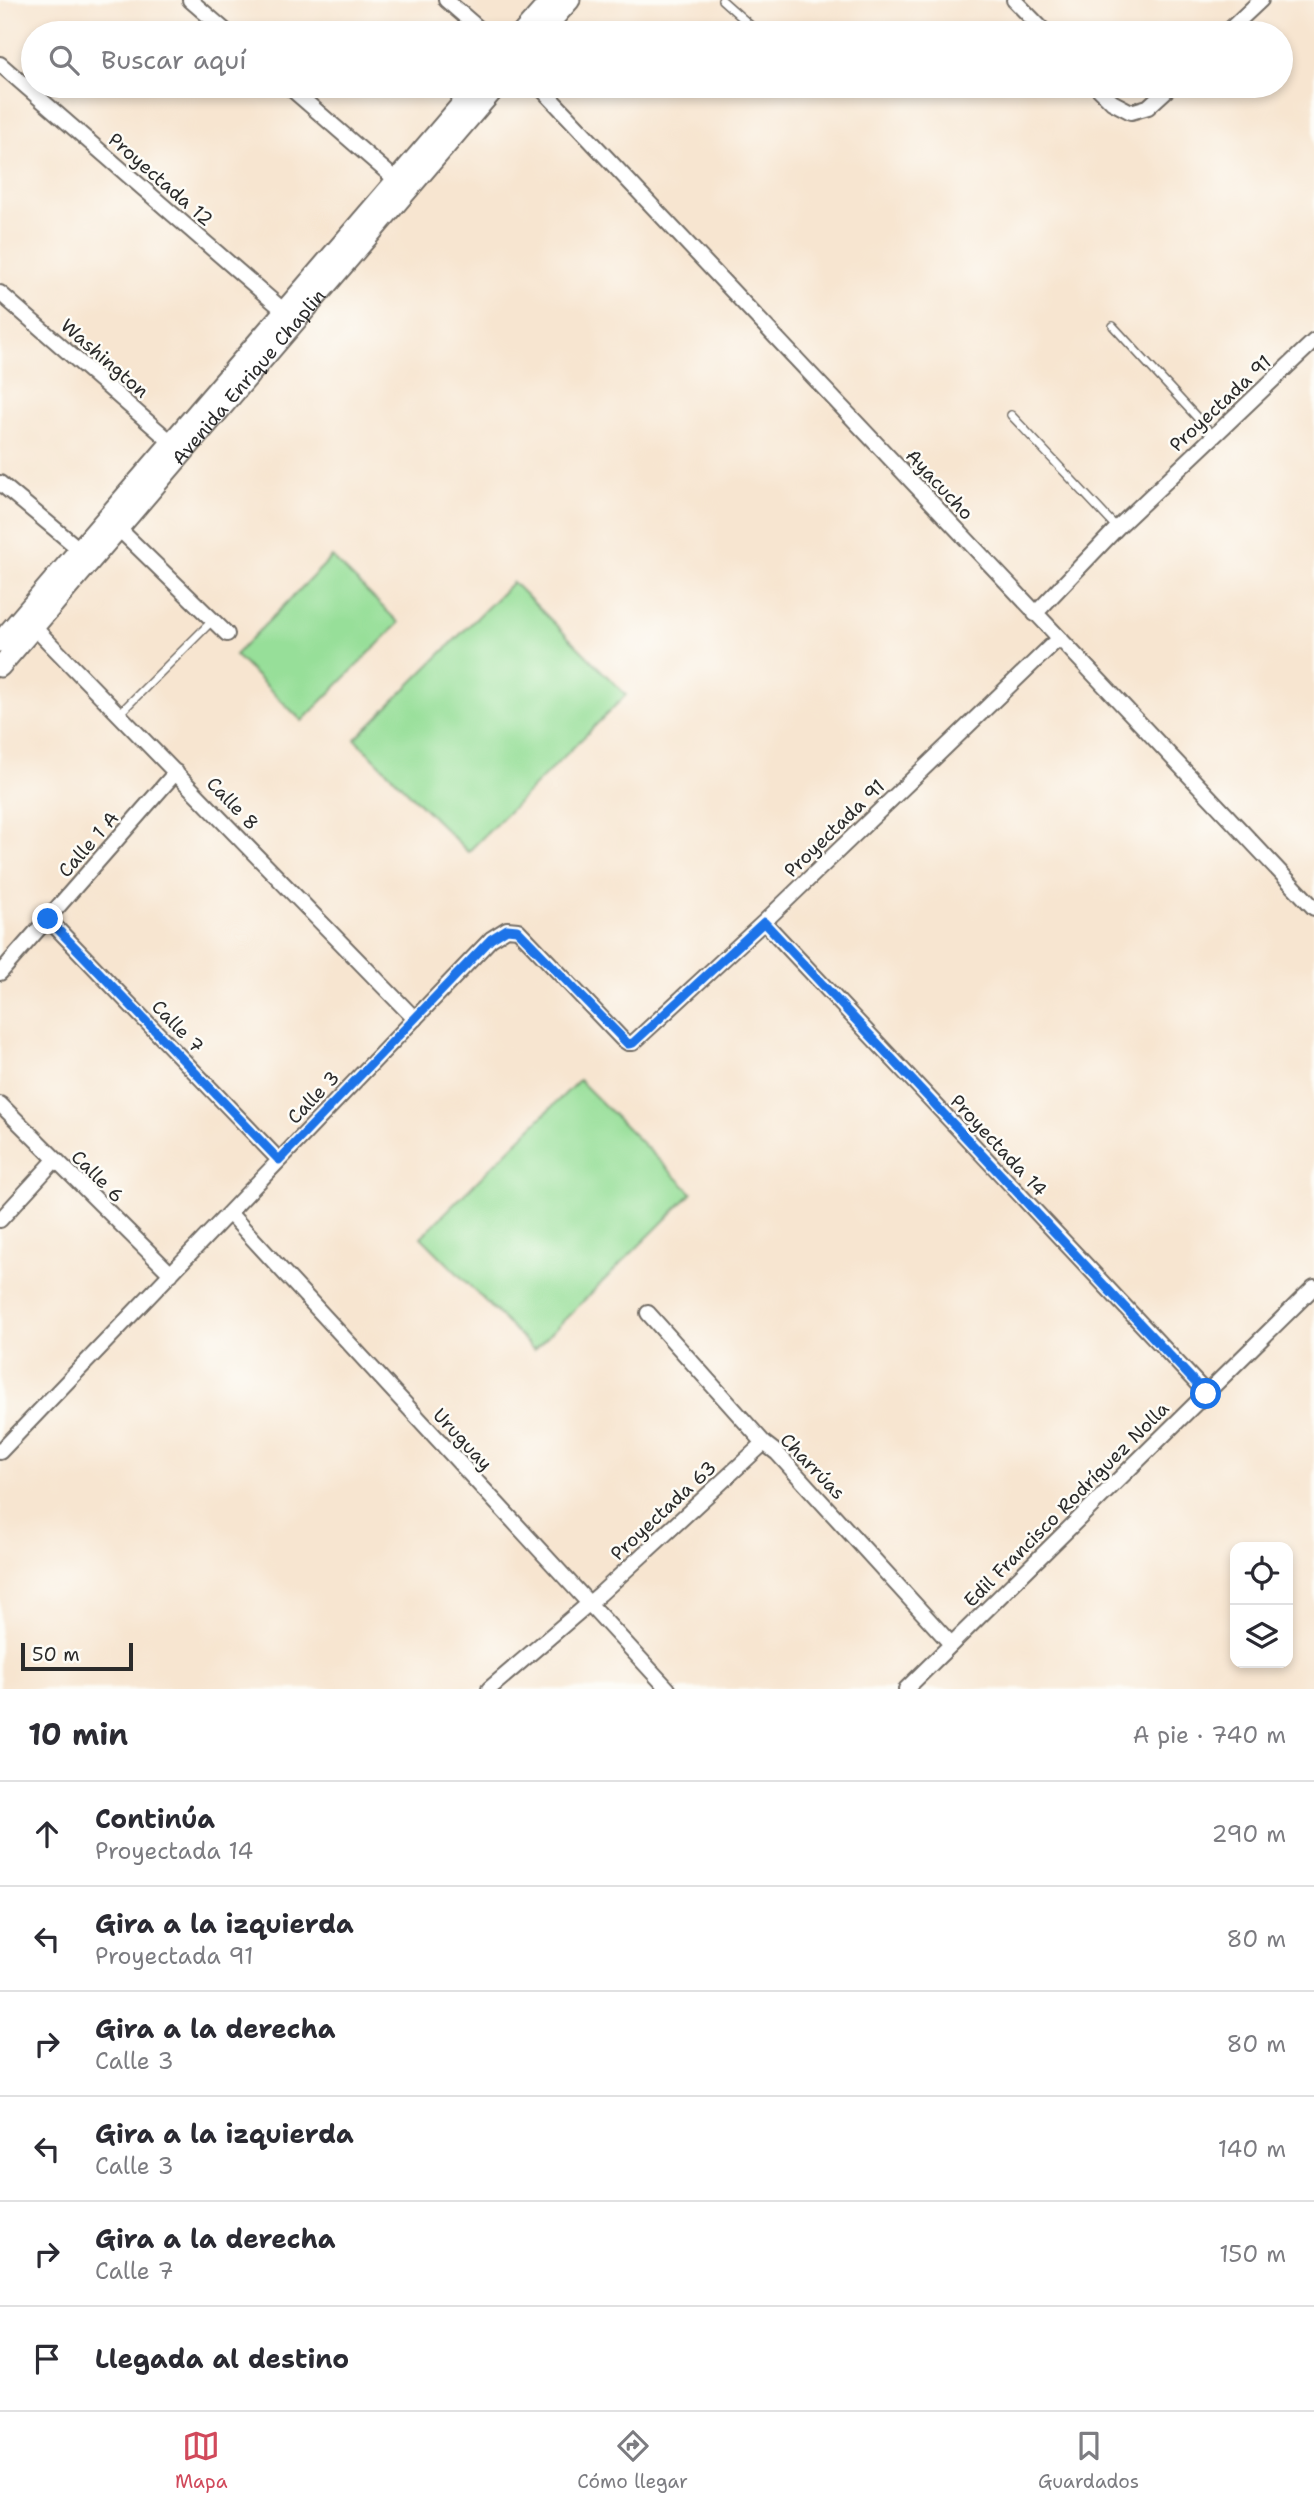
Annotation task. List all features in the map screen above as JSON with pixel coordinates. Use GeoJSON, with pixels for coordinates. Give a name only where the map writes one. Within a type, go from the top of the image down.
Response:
{"type":"FeatureCollection","features":[{"type":"Feature","properties":{"kind":"street"},"geometry":{"type":"LineString","coordinates":[[190,0],[214,21]]}},
{"type":"Feature","properties":{"kind":"street"},"geometry":{"type":"LineString","coordinates":[[446,0],[470,21]]}},
{"type":"Feature","properties":{"kind":"street"},"geometry":{"type":"LineString","coordinates":[[533,21],[551,0]]}},
{"type":"Feature","properties":{"kind":"street"},"geometry":{"type":"LineString","coordinates":[[552,21],[570,0]]}},
{"type":"Feature","properties":{"kind":"street"},"geometry":{"type":"LineString","coordinates":[[1014,0],[1034,21]]}},
{"type":"Feature","properties":{"kind":"street"},"geometry":{"type":"LineString","coordinates":[[1239,21],[1261,0]]}},
{"type":"Feature","properties":{"kind":"street","name":"Proyectada 12"},"geometry":{"type":"LineString","coordinates":[[0,64],[21,82]]}},
{"type":"Feature","properties":{"kind":"street","name":"Proyectada 12"},"geometry":{"type":"LineString","coordinates":[[39,98],[291,317]]}},
{"type":"Feature","properties":{"kind":"street"},"geometry":{"type":"LineString","coordinates":[[302,98],[403,185]]}},
{"type":"Feature","properties":{"kind":"street","name":"Avenida Enrique Chaplin"},"geometry":{"type":"LineString","coordinates":[[403,185],[468,98]]}},
{"type":"Feature","properties":{"kind":"street","name":"Avenida Enrique Chaplin"},"geometry":{"type":"LineString","coordinates":[[0,667],[29,621],[85,554],[403,185],[485,98]]}},
{"type":"Feature","properties":{"kind":"street","name":"Ayacucho"},"geometry":{"type":"LineString","coordinates":[[550,98],[1314,908]]}},
{"type":"Feature","properties":{"kind":"street"},"geometry":{"type":"LineString","coordinates":[[1108,98],[1130,112],[1149,107],[1158,98]]}},
{"type":"Feature","properties":{"kind":"street","name":"Washington"},"geometry":{"type":"LineString","coordinates":[[0,293],[178,447]]}},
{"type":"Feature","properties":{"kind":"street","name":"Proyectada 91"},"geometry":{"type":"LineString","coordinates":[[1035,614],[1117,528],[1314,341]]}},
{"type":"Feature","properties":{"kind":"street","name":"Avenida Enrique Chaplin"},"geometry":{"type":"LineString","coordinates":[[85,554],[118,528],[178,447]]}},
{"type":"Feature","properties":{"kind":"street"},"geometry":{"type":"LineString","coordinates":[[0,483],[85,554]]}},
{"type":"Feature","properties":{"kind":"street"},"geometry":{"type":"LineString","coordinates":[[118,528],[226,634]]}},
{"type":"Feature","properties":{"kind":"street","name":"Avenida Enrique Chaplin"},"geometry":{"type":"LineString","coordinates":[[0,642],[29,621]]}},
{"type":"Feature","properties":{"kind":"street","name":"Calle 8"},"geometry":{"type":"LineString","coordinates":[[29,621],[415,1020]]}},
{"type":"Feature","properties":{"kind":"street","name":"Proyectada 91"},"geometry":{"type":"LineString","coordinates":[[633,1043],[764,922],[1058,639]]}},
{"type":"Feature","properties":{"kind":"street","name":"Calle 1 A"},"geometry":{"type":"LineString","coordinates":[[0,973],[176,772]]}},
{"type":"Feature","properties":{"kind":"street","name":"Calle 7"},"geometry":{"type":"LineString","coordinates":[[48,919],[279,1160]]}},
{"type":"Feature","properties":{"kind":"street","name":"Proyectada 14"},"geometry":{"type":"LineString","coordinates":[[764,922],[1206,1394]]}},
{"type":"Feature","properties":{"kind":"street","name":"Calle 3"},"geometry":{"type":"LineString","coordinates":[[0,1452],[491,939],[507,929],[517,930],[621,1039],[628,1044],[633,1043]]}},
{"type":"Feature","properties":{"kind":"street","name":"Calle 6"},"geometry":{"type":"LineString","coordinates":[[0,1104],[171,1274]]}},
{"type":"Feature","properties":{"kind":"street"},"geometry":{"type":"LineString","coordinates":[[0,1220],[55,1160]]}},
{"type":"Feature","properties":{"kind":"street","name":"Uruguay"},"geometry":{"type":"LineString","coordinates":[[229,1214],[668,1689]]}},
{"type":"Feature","properties":{"kind":"street","name":"Edil Francisco Rodríguez Nolla"},"geometry":{"type":"LineString","coordinates":[[906,1689],[1314,1287]]}},
{"type":"Feature","properties":{"kind":"street","name":"Charrúas"},"geometry":{"type":"LineString","coordinates":[[648,1313],[764,1443],[777,1453],[951,1644]]}},
{"type":"Feature","properties":{"kind":"street","name":"Proyectada 63"},"geometry":{"type":"LineString","coordinates":[[588,1604],[764,1443]]}},
{"type":"Feature","properties":{"kind":"street"},"geometry":{"type":"LineString","coordinates":[[489,1689],[588,1604]]}},
{"type":"Feature","properties":{"kind":"lane"},"geometry":{"type":"LineString","coordinates":[[722,0],[746,21]]}},
{"type":"Feature","properties":{"kind":"lane"},"geometry":{"type":"LineString","coordinates":[[1113,326],[1213,435]]}},
{"type":"Feature","properties":{"kind":"lane"},"geometry":{"type":"LineString","coordinates":[[1012,415],[1117,528]]}},
{"type":"Feature","properties":{"kind":"lane"},"geometry":{"type":"LineString","coordinates":[[120,713],[213,620]]}},
{"type":"Feature","properties":{"kind":"green space"},"geometry":{"type":"Polygon","coordinates":[[[332,557],[399,623],[302,721],[235,655],[332,557]]]}},
{"type":"Feature","properties":{"kind":"green space"},"geometry":{"type":"Polygon","coordinates":[[[513,582],[626,695],[468,852],[355,739],[513,582]]]}},
{"type":"Feature","properties":{"kind":"green space"},"geometry":{"type":"Polygon","coordinates":[[[579,1080],[692,1193],[534,1350],[421,1237],[579,1080]]]}},
{"type":"Feature","properties":{"kind":"route"},"geometry":{"type":"LineString","coordinates":[[48,919],[279,1160],[491,939],[507,929],[517,930],[628,1044],[633,1043],[764,922],[1206,1394]]}}]}
